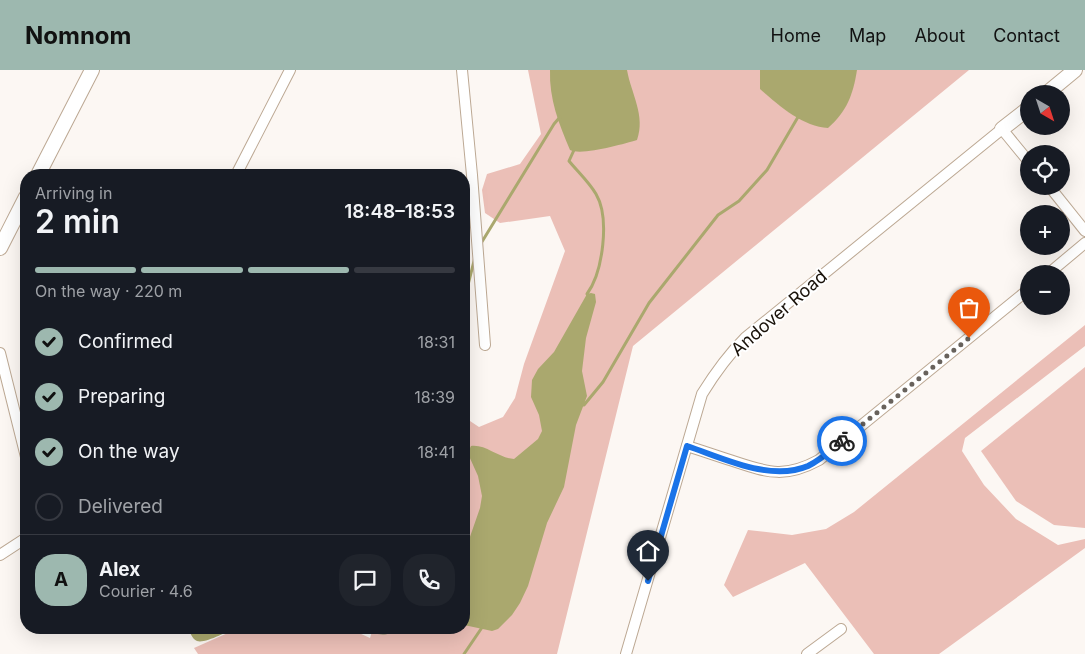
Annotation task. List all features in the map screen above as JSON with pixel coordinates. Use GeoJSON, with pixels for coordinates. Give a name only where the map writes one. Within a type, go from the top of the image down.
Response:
{"type":"FeatureCollection","features":[{"type":"Feature","properties":{"kind":"street"},"geometry":{"type":"LineString","coordinates":[[41,169],[92,70]]}},
{"type":"Feature","properties":{"kind":"street"},"geometry":{"type":"LineString","coordinates":[[239,169],[290,70]]}},
{"type":"Feature","properties":{"kind":"street"},"geometry":{"type":"LineString","coordinates":[[462,70],[468,169]]}},
{"type":"Feature","properties":{"kind":"street"},"geometry":{"type":"LineString","coordinates":[[1057,85],[1076,70]]}},
{"type":"Feature","properties":{"kind":"street","name":"Andover Road"},"geometry":{"type":"LineString","coordinates":[[626,654],[702,394],[715,372],[731,351],[745,338],[1020,115]]}},
{"type":"Feature","properties":{"kind":"street"},"geometry":{"type":"LineString","coordinates":[[1002,129],[1020,151]]}},
{"type":"Feature","properties":{"kind":"street"},"geometry":{"type":"LineString","coordinates":[[470,195],[485,345]]}},
{"type":"Feature","properties":{"kind":"street"},"geometry":{"type":"LineString","coordinates":[[1056,195],[1085,231]]}},
{"type":"Feature","properties":{"kind":"street"},"geometry":{"type":"LineString","coordinates":[[0,248],[20,209]]}},
{"type":"Feature","properties":{"kind":"street"},"geometry":{"type":"LineString","coordinates":[[1059,265],[1085,243]]}},
{"type":"Feature","properties":{"kind":"street"},"geometry":{"type":"LineString","coordinates":[[687,446],[763,471],[782,472],[807,466],[819,460],[1020,296]]}},
{"type":"Feature","properties":{"kind":"street"},"geometry":{"type":"LineString","coordinates":[[0,353],[20,432]]}},
{"type":"Feature","properties":{"kind":"street"},"geometry":{"type":"LineString","coordinates":[[0,556],[20,542]]}},
{"type":"Feature","properties":{"kind":"street"},"geometry":{"type":"LineString","coordinates":[[807,654],[841,629]]}},
{"type":"Feature","properties":{"kind":"shaded area"},"geometry":{"type":"Polygon","coordinates":[[[528,70],[969,70],[633,346],[557,654],[198,654],[194,648],[226,634],[361,634],[370,638],[371,634],[470,634],[470,421],[479,427],[503,417],[515,398],[524,364],[565,251],[550,216],[500,223],[485,213],[482,190],[487,174],[520,164],[541,134],[528,70]]]}},
{"type":"Feature","properties":{"kind":"shaded area"},"geometry":{"type":"Polygon","coordinates":[[[550,70],[627,70],[639,113],[640,122],[637,140],[593,151],[570,150],[553,101],[550,70]]]}},
{"type":"Feature","properties":{"kind":"shaded area"},"geometry":{"type":"Polygon","coordinates":[[[760,70],[857,70],[848,102],[835,122],[828,128],[809,124],[791,114],[767,95],[760,89],[760,70]]]}},
{"type":"Feature","properties":{"kind":"shaded area"},"geometry":{"type":"Polygon","coordinates":[[[587,294],[595,294],[596,302],[586,338],[582,371],[587,396],[576,425],[564,487],[547,523],[528,586],[512,615],[498,629],[492,631],[470,626],[470,537],[482,496],[478,476],[470,458],[470,448],[471,446],[482,447],[514,459],[538,439],[542,431],[539,415],[531,397],[532,380],[538,369],[554,352],[587,294]]]}},
{"type":"Feature","properties":{"kind":"shaded area"},"geometry":{"type":"Polygon","coordinates":[[[1085,325],[1085,346],[965,438],[962,451],[984,485],[1016,519],[1058,545],[1085,539],[1085,548],[939,654],[874,654],[805,563],[733,597],[724,585],[748,530],[792,535],[826,529],[854,512],[1085,325]]]}},
{"type":"Feature","properties":{"kind":"shaded area"},"geometry":{"type":"Polygon","coordinates":[[[1085,367],[1085,528],[1054,525],[1016,501],[981,451],[1085,367]]]}},
{"type":"Feature","properties":{"kind":"shaded area"},"geometry":{"type":"Polygon","coordinates":[[[222,634],[201,641],[197,641],[191,635],[222,634]]]}},
{"type":"Feature","properties":{"kind":"waterway"},"geometry":{"type":"LineString","coordinates":[[480,245],[560,117]]}},
{"type":"Feature","properties":{"kind":"waterway"},"geometry":{"type":"LineString","coordinates":[[583,403],[584,405],[603,382],[649,303],[718,215],[739,201],[767,170],[798,117],[801,117]]}},
{"type":"Feature","properties":{"kind":"waterway"},"geometry":{"type":"LineString","coordinates":[[574,150],[569,161],[596,194],[603,217],[604,230],[601,259],[593,284],[587,294],[589,297]]}},
{"type":"Feature","properties":{"kind":"waterway"},"geometry":{"type":"LineString","coordinates":[[470,277],[475,257]]}},
{"type":"Feature","properties":{"kind":"waterway"},"geometry":{"type":"LineString","coordinates":[[464,654],[483,626]]}},
{"type":"Feature","properties":{"kind":"way so far"},"geometry":{"type":"LineString","coordinates":[[842,441],[969,338]]}},
{"type":"Feature","properties":{"kind":"route"},"geometry":{"type":"LineString","coordinates":[[648,581],[687,446],[763,471],[782,472],[795,470],[819,460],[842,441]]}}]}
